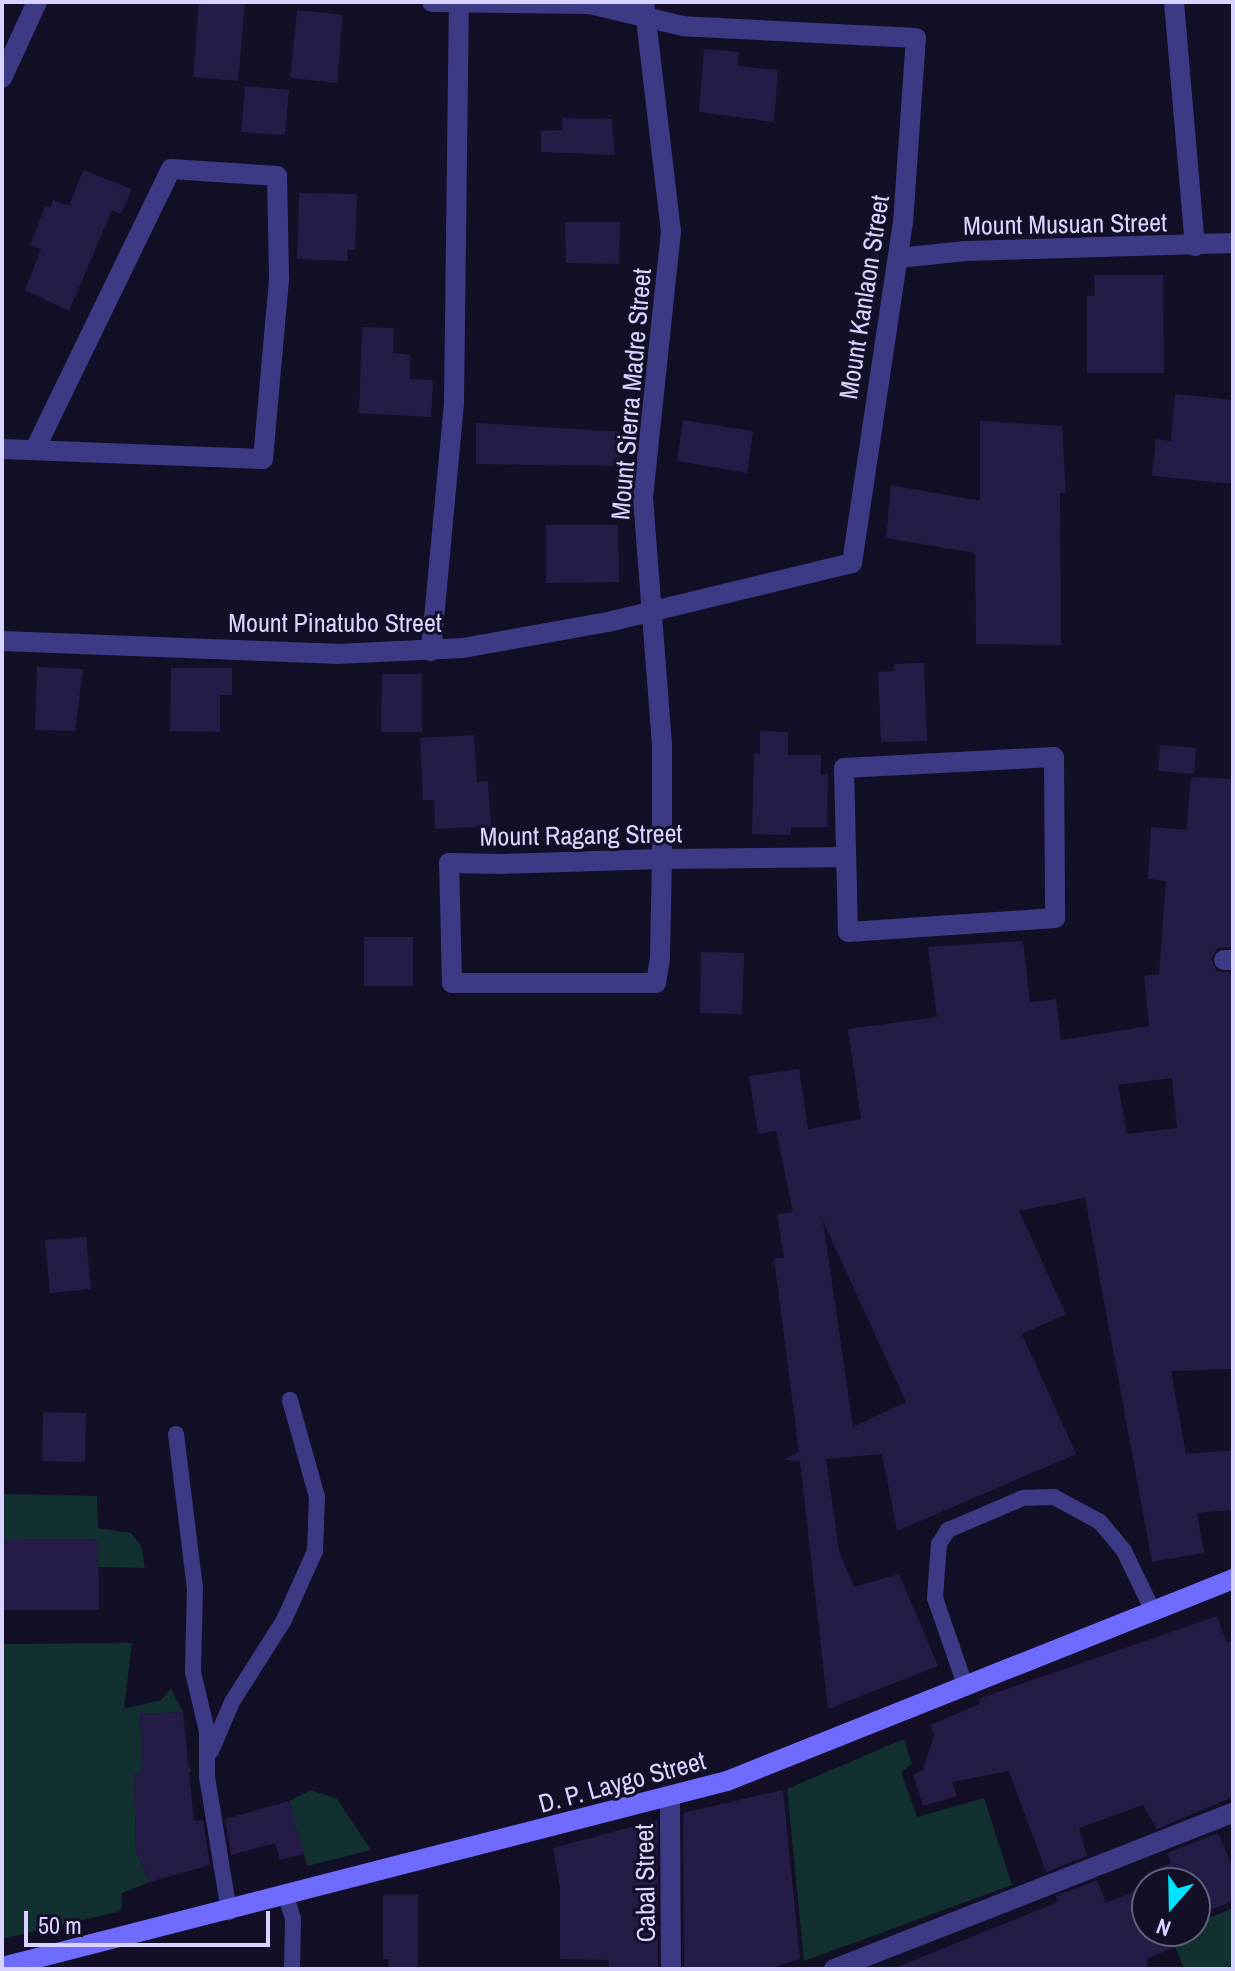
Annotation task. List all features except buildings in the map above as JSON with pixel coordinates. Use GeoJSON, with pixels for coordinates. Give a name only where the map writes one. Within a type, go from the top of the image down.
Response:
{"type":"FeatureCollection","features":[{"type":"Feature","properties":{"kind":"main road","name":"D. P. Laygo Street"},"geometry":{"type":"LineString","coordinates":[[2,1967],[229,1912],[670,1797],[760,1770],[1233,1579]]}},
{"type":"Feature","properties":{"kind":"street"},"geometry":{"type":"LineString","coordinates":[[2,78],[37,2]]}},
{"type":"Feature","properties":{"kind":"street"},"geometry":{"type":"LineString","coordinates":[[432,2],[590,4],[645,10]]}},
{"type":"Feature","properties":{"kind":"street"},"geometry":{"type":"LineString","coordinates":[[1174,2],[1195,246]]}},
{"type":"Feature","properties":{"kind":"street"},"geometry":{"type":"LineString","coordinates":[[431,651],[454,402],[459,4]]}},
{"type":"Feature","properties":{"kind":"street","name":"Mount Kanlaon Street"},"geometry":{"type":"LineString","coordinates":[[645,10],[702,28],[916,38],[899,258],[852,563]]}},
{"type":"Feature","properties":{"kind":"street","name":"Mount Sierra Madre Street"},"geometry":{"type":"LineString","coordinates":[[645,10],[671,231],[643,498],[662,743],[662,859],[656,983]]}},
{"type":"Feature","properties":{"kind":"street"},"geometry":{"type":"LineString","coordinates":[[2,449],[263,459],[279,278],[277,176],[171,169],[35,449]]}},
{"type":"Feature","properties":{"kind":"street","name":"Mount Musuan Street"},"geometry":{"type":"LineString","coordinates":[[899,258],[966,251],[1233,243]]}},
{"type":"Feature","properties":{"kind":"street","name":"Mount Pinatubo Street"},"geometry":{"type":"LineString","coordinates":[[2,641],[336,654],[431,651],[500,644],[653,612],[852,563]]}},
{"type":"Feature","properties":{"kind":"street"},"geometry":{"type":"LineString","coordinates":[[1054,757],[1055,918],[848,932],[846,857],[844,768],[1054,757]]}},
{"type":"Feature","properties":{"kind":"street","name":"Mount Ragang Street"},"geometry":{"type":"LineString","coordinates":[[656,983],[452,983],[449,863],[846,857]]}},
{"type":"Feature","properties":{"kind":"street","name":"Cabal Street"},"geometry":{"type":"LineString","coordinates":[[670,1797],[671,1969]]}},
{"type":"Feature","properties":{"kind":"street"},"geometry":{"type":"LineString","coordinates":[[834,1969],[1233,1813]]}},
{"type":"Feature","properties":{"kind":"lane"},"geometry":{"type":"LineString","coordinates":[[229,1912],[207,1777],[210,1757],[232,1702],[284,1620],[315,1551],[317,1497],[290,1400]]}},
{"type":"Feature","properties":{"kind":"lane"},"geometry":{"type":"LineString","coordinates":[[176,1434],[195,1588],[193,1672],[210,1757]]}},
{"type":"Feature","properties":{"kind":"lane"},"geometry":{"type":"LineString","coordinates":[[966,1688],[935,1598],[939,1544],[948,1530],[1023,1498],[1054,1497],[1100,1522],[1124,1551],[1153,1611]]}},
{"type":"Feature","properties":{"kind":"lane"},"geometry":{"type":"LineString","coordinates":[[286,1896],[293,1919],[292,1969]]}},
{"type":"Feature","properties":{"kind":"green space"},"geometry":{"type":"Polygon","coordinates":[[[2,1494],[97,1496],[98,1528],[131,1533],[141,1546],[145,1568],[98,1567],[97,1539],[2,1540],[2,1494]]]}},
{"type":"Feature","properties":{"kind":"green space"},"geometry":{"type":"Polygon","coordinates":[[[132,1643],[124,1709],[161,1700],[171,1689],[183,1712],[140,1714],[142,1759],[186,1759],[191,1772],[134,1774],[136,1852],[150,1882],[122,1893],[121,1911],[2,1939],[2,1644],[132,1643]]]}},
{"type":"Feature","properties":{"kind":"green space"},"geometry":{"type":"Polygon","coordinates":[[[904,1739],[912,1764],[901,1772],[917,1817],[984,1798],[1012,1885],[804,1961],[787,1789],[904,1739]]]}},
{"type":"Feature","properties":{"kind":"green space"},"geometry":{"type":"Polygon","coordinates":[[[311,1790],[337,1799],[371,1850],[307,1866],[289,1801],[311,1790]]]}},
{"type":"Feature","properties":{"kind":"green space"},"geometry":{"type":"Polygon","coordinates":[[[1233,1908],[1233,1969],[1184,1969],[1175,1947],[1211,1947],[1211,1917],[1233,1908]]]}}]}
